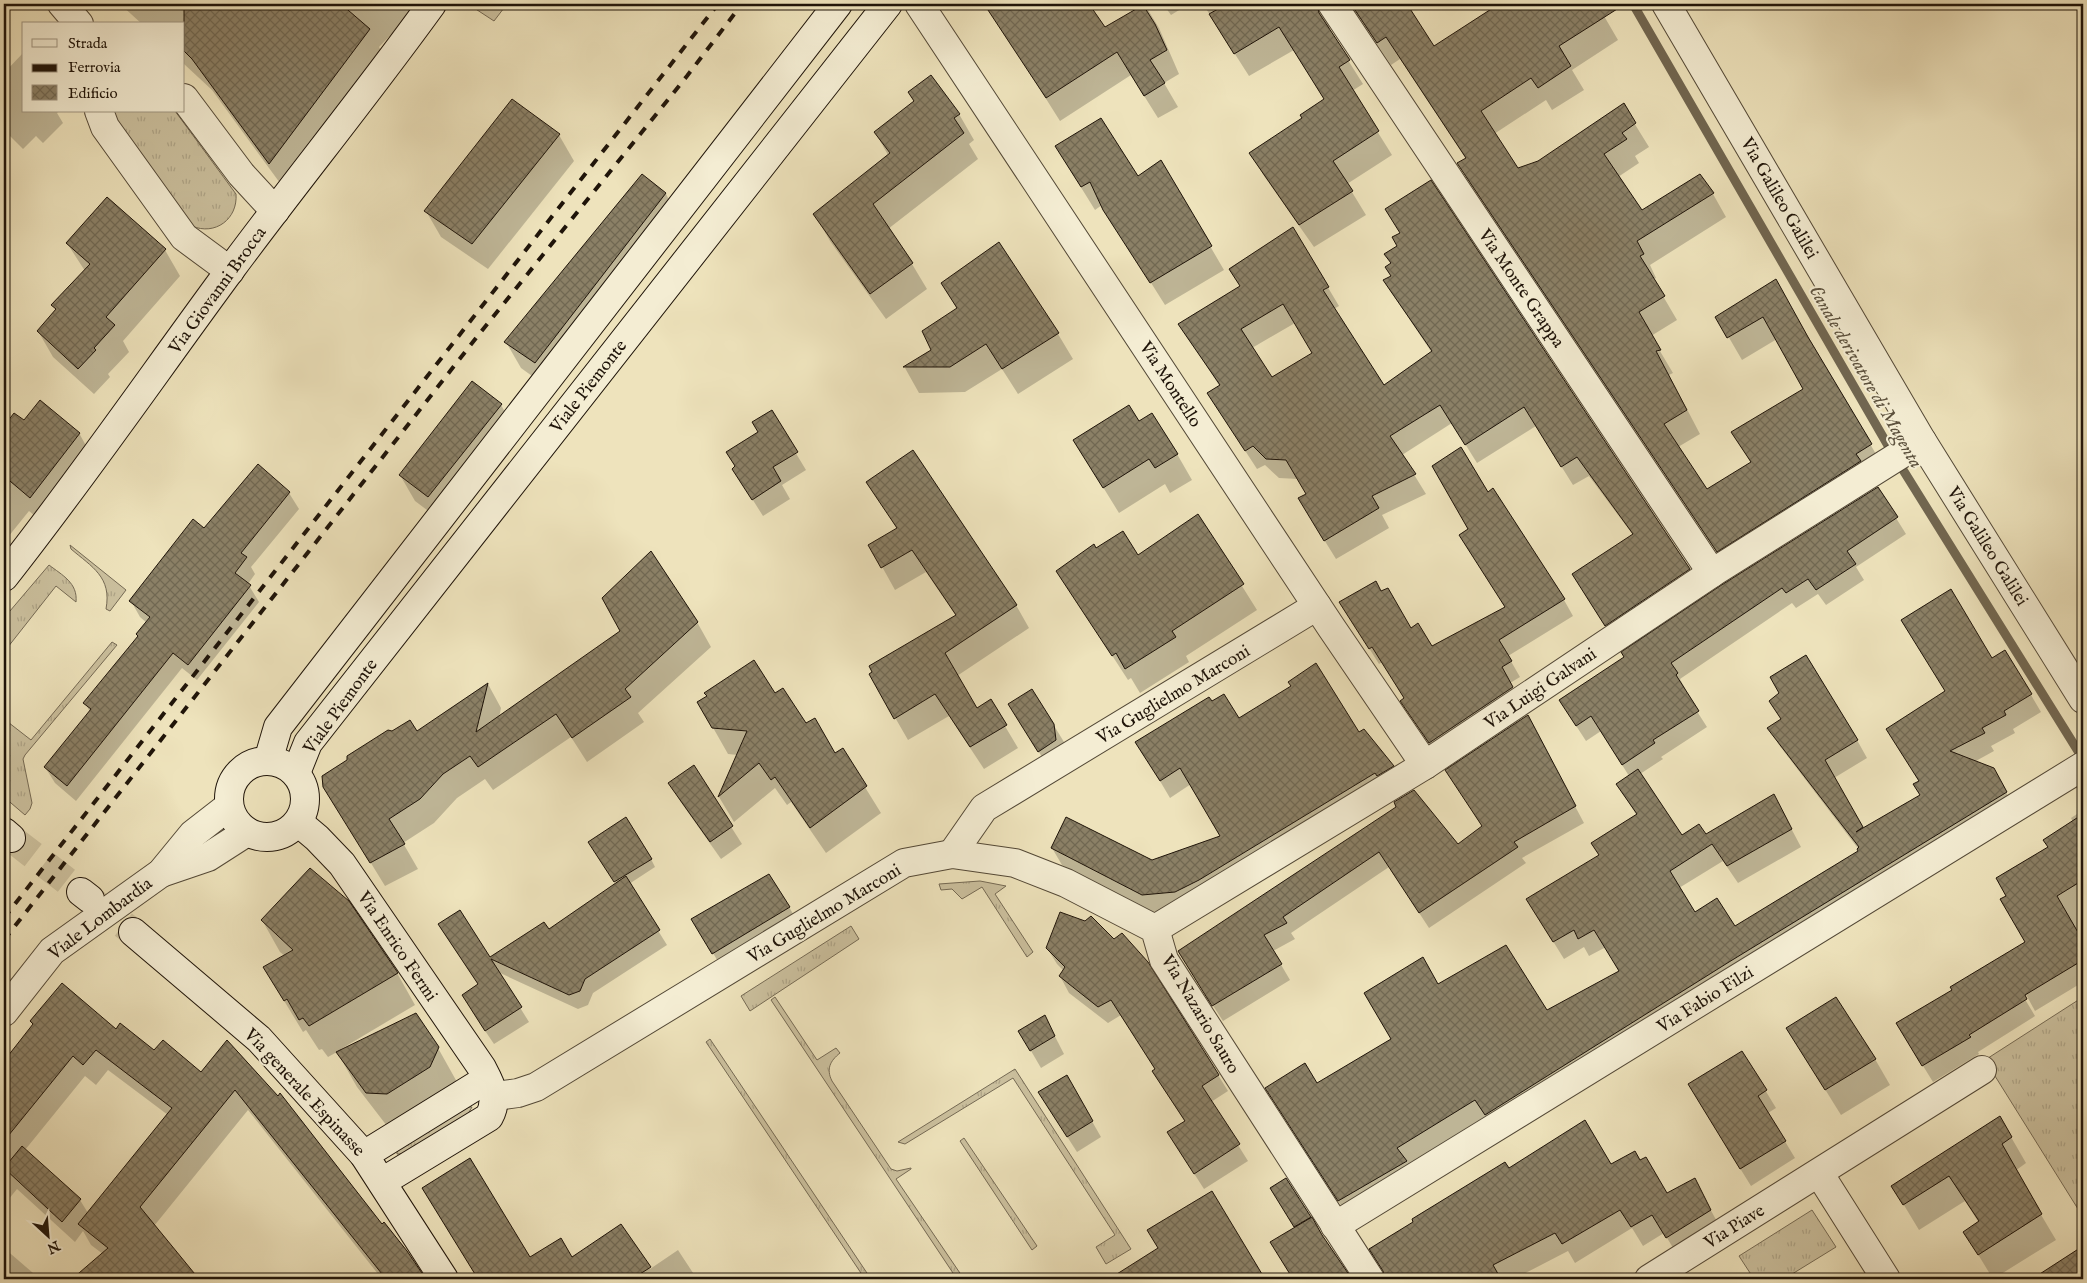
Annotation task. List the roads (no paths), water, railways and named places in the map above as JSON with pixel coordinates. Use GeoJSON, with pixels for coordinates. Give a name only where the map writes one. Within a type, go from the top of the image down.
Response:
{"type":"FeatureCollection","features":[{"type":"Feature","properties":{"kind":"street"},"geometry":{"type":"LineString","coordinates":[[62,4],[77,22]]}},
{"type":"Feature","properties":{"kind":"street","name":"Via Giovanni Brocca"},"geometry":{"type":"LineString","coordinates":[[4,577],[83,474],[230,271],[366,94],[432,4]]}},
{"type":"Feature","properties":{"kind":"street","name":"Viale Piemonte"},"geometry":{"type":"LineString","coordinates":[[268,761],[278,727],[838,4]]}},
{"type":"Feature","properties":{"kind":"street","name":"Viale Piemonte"},"geometry":{"type":"LineString","coordinates":[[296,773],[308,743],[888,4]]}},
{"type":"Feature","properties":{"kind":"street","name":"Via Montello"},"geometry":{"type":"LineString","coordinates":[[919,4],[1317,606],[1425,765]]}},
{"type":"Feature","properties":{"kind":"street","name":"Via Monte Grappa"},"geometry":{"type":"LineString","coordinates":[[1332,4],[1712,573]]}},
{"type":"Feature","properties":{"kind":"street","name":"Via Galileo Galilei"},"geometry":{"type":"LineString","coordinates":[[1666,4],[1916,445],[2083,699]]}},
{"type":"Feature","properties":{"kind":"street"},"geometry":{"type":"LineString","coordinates":[[185,99],[241,174],[275,211]]}},
{"type":"Feature","properties":{"kind":"street"},"geometry":{"type":"LineString","coordinates":[[99,112],[105,127],[184,237],[230,271]]}},
{"type":"Feature","properties":{"kind":"street","name":"Via Luigi Galvani"},"geometry":{"type":"LineString","coordinates":[[1155,929],[1425,765],[1712,573],[1916,445]]}},
{"type":"Feature","properties":{"kind":"street","name":"Via Guglielmo Marconi"},"geometry":{"type":"LineString","coordinates":[[364,1155],[491,1087],[518,1093],[536,1087],[904,863],[952,854],[984,808],[1317,606]]}},
{"type":"Feature","properties":{"kind":"street"},"geometry":{"type":"LineString","coordinates":[[268,761],[283,764],[296,773],[301,780],[306,798],[303,815],[286,833],[271,838],[255,836],[247,832],[235,821],[229,806],[230,789],[238,774],[251,764],[268,761]]}},
{"type":"Feature","properties":{"kind":"street","name":"Via Fabio Filzi"},"geometry":{"type":"LineString","coordinates":[[1335,1226],[2079,769]]}},
{"type":"Feature","properties":{"kind":"street","name":"Viale Lombardia"},"geometry":{"type":"LineString","coordinates":[[4,1012],[52,951],[161,873],[193,834],[229,806]]}},
{"type":"Feature","properties":{"kind":"street","name":"Via Enrico Fermi"},"geometry":{"type":"LineString","coordinates":[[298,822],[317,838],[342,864],[491,1087]]}},
{"type":"Feature","properties":{"kind":"street","name":"Viale Lombardia"},"geometry":{"type":"LineString","coordinates":[[161,873],[208,857],[247,832]]}},
{"type":"Feature","properties":{"kind":"street"},"geometry":{"type":"LineString","coordinates":[[952,854],[1015,863],[1066,883],[1155,929]]}},
{"type":"Feature","properties":{"kind":"street","name":"Via Nazario Sauro"},"geometry":{"type":"LineString","coordinates":[[1155,929],[1164,960],[1370,1279]]}},
{"type":"Feature","properties":{"kind":"street","name":"Via generale Espinasse"},"geometry":{"type":"LineString","coordinates":[[133,932],[259,1039],[364,1155],[444,1279]]}},
{"type":"Feature","properties":{"kind":"street","name":"Via Piave"},"geometry":{"type":"LineString","coordinates":[[1649,1279],[1982,1070]]}},
{"type":"Feature","properties":{"kind":"street"},"geometry":{"type":"LineString","coordinates":[[382,1182],[489,1117],[494,1108],[491,1087]]}},
{"type":"Feature","properties":{"kind":"street"},"geometry":{"type":"LineString","coordinates":[[1819,1173],[1886,1279]]}},
{"type":"Feature","properties":{"kind":"waterway","name":"Canale derivatore di Magenta"},"geometry":{"type":"LineString","coordinates":[[1633,4],[1890,449],[2083,759]]}},
{"type":"Feature","properties":{"kind":"tunnel"},"geometry":{"type":"LineString","coordinates":[[11,838],[81,892]]}},
{"type":"Feature","properties":{"kind":"tunnel"},"geometry":{"type":"LineString","coordinates":[[90,899],[133,932]]}},
{"type":"Feature","properties":{"kind":"railway"},"geometry":{"type":"LineString","coordinates":[[4,918],[718,4]]}},
{"type":"Feature","properties":{"kind":"railway"},"geometry":{"type":"LineString","coordinates":[[4,940],[480,333],[687,76],[742,4]]}}]}
